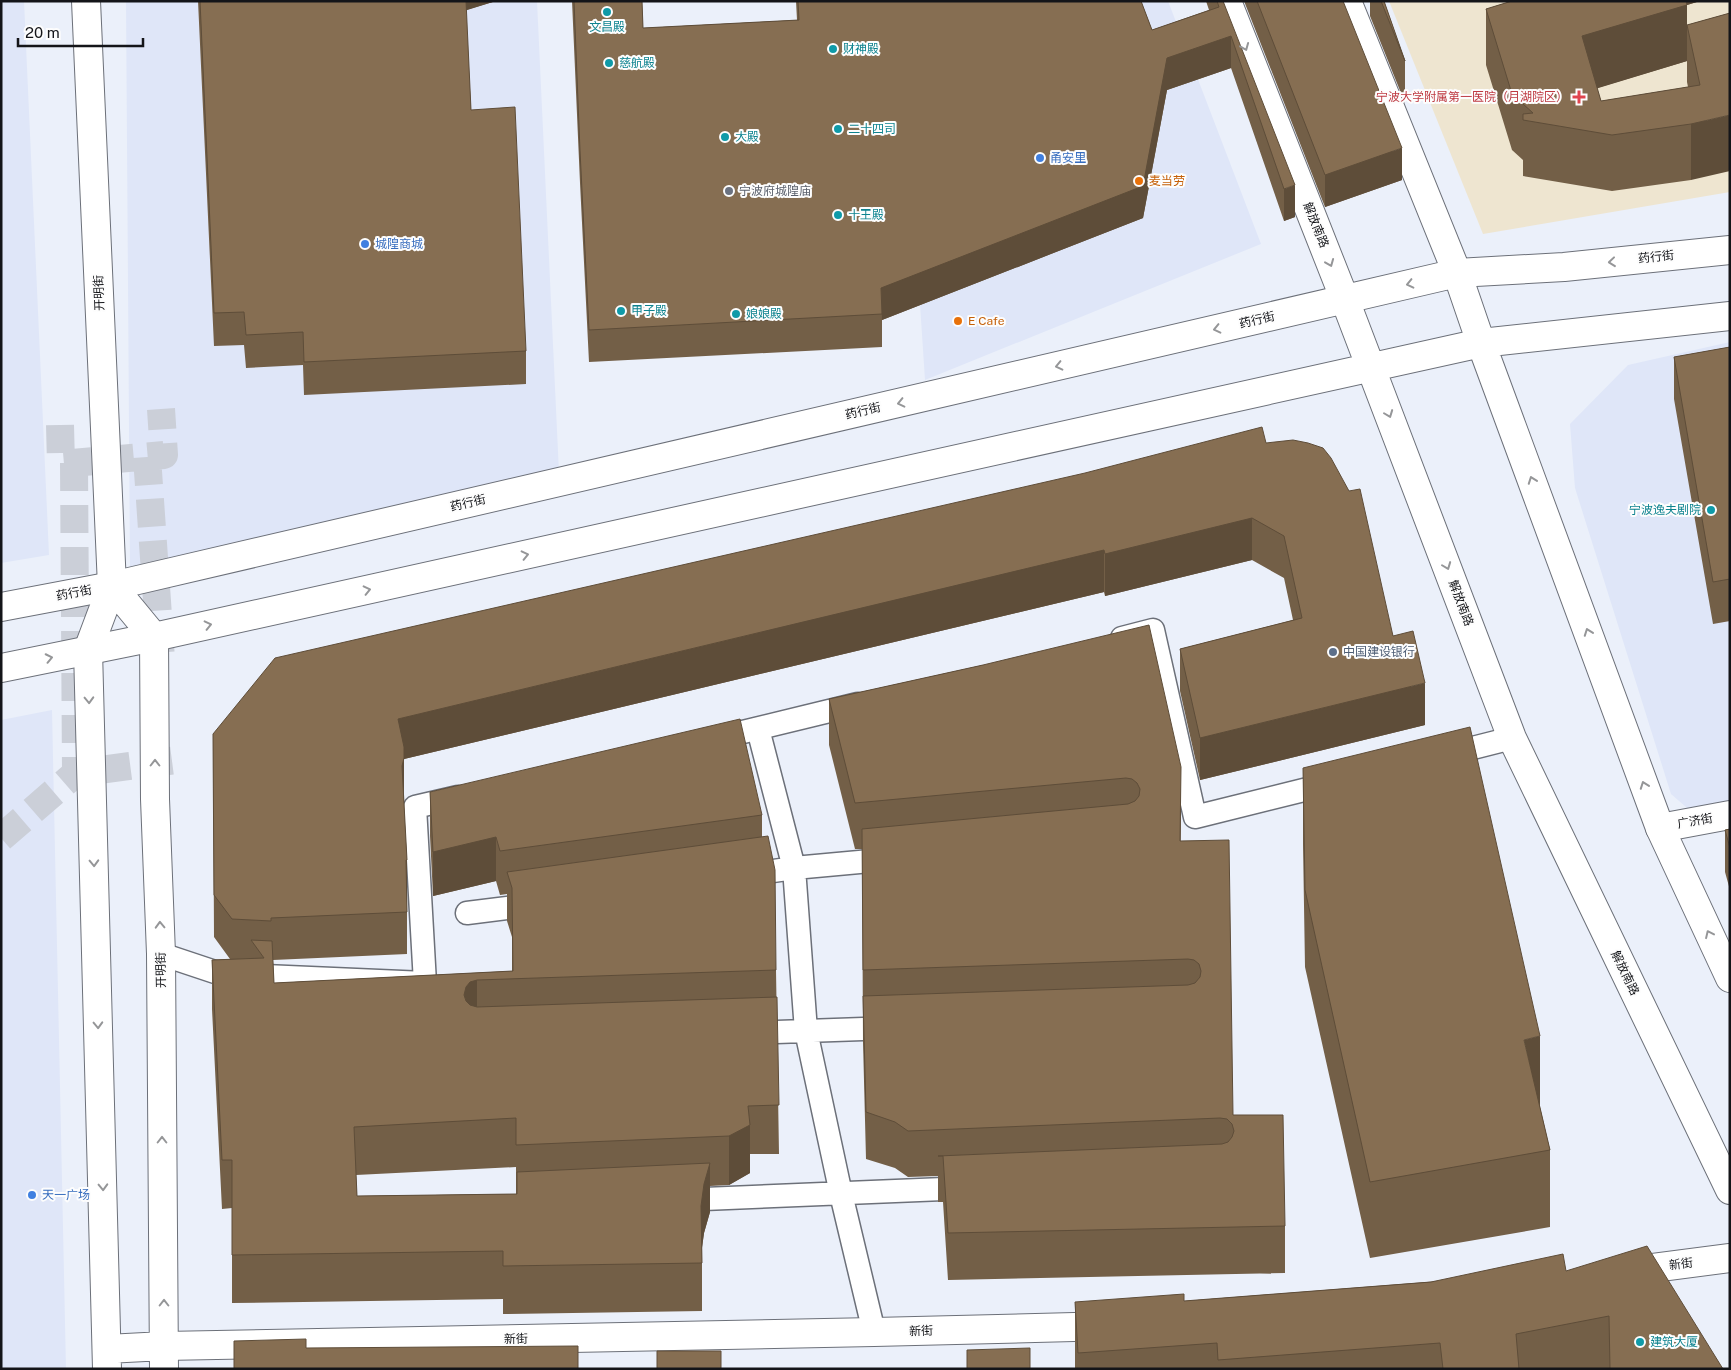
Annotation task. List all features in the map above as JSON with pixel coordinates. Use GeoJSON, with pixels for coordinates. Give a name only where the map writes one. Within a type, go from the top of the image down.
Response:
{"type":"FeatureCollection","features":[{"type":"Feature","properties":{"kind":"main road","name":"开明街"},"geometry":{"type":"LineString","coordinates":[[86,1],[112,586],[88,650],[107,1359]]}},
{"type":"Feature","properties":{"kind":"main road","name":"解放南路"},"geometry":{"type":"LineString","coordinates":[[1227,1],[1371,367],[1512,738],[1730,1190]]}},
{"type":"Feature","properties":{"kind":"main road"},"geometry":{"type":"LineString","coordinates":[[1347,1],[1457,273],[1481,343],[1660,828],[1730,978]]}},
{"type":"Feature","properties":{"kind":"main road","name":"药行街"},"geometry":{"type":"LineString","coordinates":[[1,607],[112,586],[1457,273],[1564,267],[1730,250]]}},
{"type":"Feature","properties":{"kind":"main road"},"geometry":{"type":"LineString","coordinates":[[1,668],[154,637],[1481,343],[1730,316]]}},
{"type":"Feature","properties":{"kind":"main road"},"geometry":{"type":"LineString","coordinates":[[112,586],[154,637]]}},
{"type":"Feature","properties":{"kind":"main road","name":"开明街"},"geometry":{"type":"LineString","coordinates":[[154,637],[155,799],[161,954],[164,1357]]}},
{"type":"Feature","properties":{"kind":"main road","name":"广济街"},"geometry":{"type":"LineString","coordinates":[[1660,828],[1730,815]]}},
{"type":"Feature","properties":{"kind":"main road","name":"新街"},"geometry":{"type":"LineString","coordinates":[[1593,1276],[1730,1258]]}},
{"type":"Feature","properties":{"kind":"main road","name":"新街"},"geometry":{"type":"LineString","coordinates":[[107,1359],[874,1332],[1141,1325]]}},
{"type":"Feature","properties":{"kind":"lane"},"geometry":{"type":"LineString","coordinates":[[1101,643],[1153,630],[1195,817],[1349,779]]}},
{"type":"Feature","properties":{"kind":"lane"},"geometry":{"type":"LineString","coordinates":[[691,744],[882,698]]}},
{"type":"Feature","properties":{"kind":"lane"},"geometry":{"type":"LineString","coordinates":[[758,729],[794,868],[806,1031],[841,1194],[874,1332]]}},
{"type":"Feature","properties":{"kind":"lane"},"geometry":{"type":"LineString","coordinates":[[1426,759],[1512,738]]}},
{"type":"Feature","properties":{"kind":"lane"},"geometry":{"type":"LineString","coordinates":[[161,954],[221,974],[425,983],[415,807],[482,792]]}},
{"type":"Feature","properties":{"kind":"lane"},"geometry":{"type":"LineString","coordinates":[[727,877],[794,868],[912,857]]}},
{"type":"Feature","properties":{"kind":"lane"},"geometry":{"type":"LineString","coordinates":[[467,914],[554,901]]}},
{"type":"Feature","properties":{"kind":"lane"},"geometry":{"type":"LineString","coordinates":[[727,1034],[914,1027]]}},
{"type":"Feature","properties":{"kind":"lane"},"geometry":{"type":"LineString","coordinates":[[663,1201],[987,1188]]}},
{"type":"Feature","properties":{"kind":"shaded area"},"geometry":{"type":"Polygon","coordinates":[[[1,1],[24,1],[49,555],[1,563],[1,1]]]}},
{"type":"Feature","properties":{"kind":"shaded area"},"geometry":{"type":"Polygon","coordinates":[[[126,1],[537,1],[559,473],[130,567],[126,1]]]}},
{"type":"Feature","properties":{"kind":"shaded area"},"geometry":{"type":"Polygon","coordinates":[[[900,1],[1168,1],[1261,244],[925,380],[900,1]]]}},
{"type":"Feature","properties":{"kind":"shaded area","name":"宁波大学附属第一医院（月湖院区）"},"geometry":{"type":"Polygon","coordinates":[[[1389,1],[1730,1],[1730,192],[1483,234],[1389,1]]]}},
{"type":"Feature","properties":{"kind":"shaded area"},"geometry":{"type":"Polygon","coordinates":[[[1730,342],[1730,806],[1694,814],[1671,794],[1575,488],[1570,424],[1628,365],[1730,342]]]}},
{"type":"Feature","properties":{"kind":"shaded area","name":"天一广场"},"geometry":{"type":"Polygon","coordinates":[[[52,710],[66,1369],[1,1369],[1,720],[52,710]]]}},
{"type":"Feature","properties":{"kind":"building","name":"城隍商城"},"geometry":{"type":"Polygon","coordinates":[[[200,1],[466,1],[471,110],[515,107],[526,351],[304,362],[303,332],[246,335],[244,312],[214,313],[200,1]]]}},
{"type":"Feature","properties":{"kind":"building","name":"宁波府城隍庙"},"geometry":{"type":"Polygon","coordinates":[[[574,1],[642,1],[643,28],[799,20],[798,1],[1141,1],[1152,30],[1219,7],[1217,1],[1223,1],[1295,185],[1284,189],[1231,36],[1167,58],[1143,186],[881,288],[882,314],[589,330],[574,1]]]}},
{"type":"Feature","properties":{"kind":"building"},"geometry":{"type":"Polygon","coordinates":[[[1257,1],[1343,1],[1402,148],[1325,175],[1257,1]]]}},
{"type":"Feature","properties":{"kind":"building"},"geometry":{"type":"Polygon","coordinates":[[[1381,1],[1384,1],[1405,61],[1381,1]]]}},
{"type":"Feature","properties":{"kind":"building"},"geometry":{"type":"Polygon","coordinates":[[[1512,1],[1686,1],[1687,5],[1582,36],[1601,101],[1700,85],[1687,25],[1730,13],[1730,115],[1691,124],[1612,135],[1523,120],[1523,114],[1533,113],[1512,94],[1486,9],[1512,1]]]}},
{"type":"Feature","properties":{"kind":"building","name":"宁波逸夫剧院"},"geometry":{"type":"Polygon","coordinates":[[[1730,347],[1730,579],[1713,582],[1674,357],[1730,347]]]}},
{"type":"Feature","properties":{"kind":"building"},"geometry":{"type":"Polygon","coordinates":[[[1262,427],[1266,443],[1293,440],[1323,448],[1331,458],[1349,491],[1360,489],[1393,636],[1413,631],[1425,683],[1200,738],[1180,649],[1302,618],[1284,536],[1252,518],[1105,554],[1104,550],[398,719],[404,747],[402,766],[407,860],[407,912],[271,918],[271,921],[232,919],[214,895],[213,734],[275,658],[1085,473],[1262,427]]]}},
{"type":"Feature","properties":{"kind":"building"},"geometry":{"type":"Polygon","coordinates":[[[1149,625],[1181,767],[1180,841],[1229,840],[1233,1115],[1283,1115],[1285,1226],[948,1233],[943,1156],[938,1156],[1222,1144],[1228,1142],[1232,1137],[1234,1131],[1232,1124],[1227,1119],[1220,1118],[908,1131],[895,1122],[866,1112],[863,996],[1188,985],[1195,983],[1200,977],[1201,971],[1199,964],[1194,960],[1188,959],[863,970],[862,829],[1128,804],[1135,801],[1139,796],[1140,789],[1132,779],[1126,778],[855,803],[829,699],[983,665],[1149,625]]]}},
{"type":"Feature","properties":{"kind":"building"},"geometry":{"type":"Polygon","coordinates":[[[740,719],[762,815],[500,851],[496,837],[433,852],[430,792],[740,719]]]}},
{"type":"Feature","properties":{"kind":"building"},"geometry":{"type":"Polygon","coordinates":[[[1470,727],[1540,1036],[1524,1040],[1550,1150],[1370,1182],[1305,890],[1303,768],[1470,727]]]}},
{"type":"Feature","properties":{"kind":"building"},"geometry":{"type":"Polygon","coordinates":[[[1730,829],[1730,848],[1725,830],[1730,829]]]}},
{"type":"Feature","properties":{"kind":"building"},"geometry":{"type":"Polygon","coordinates":[[[768,836],[775,870],[776,970],[477,980],[470,982],[466,987],[464,995],[470,1005],[477,1007],[777,997],[779,1105],[748,1106],[750,1125],[729,1136],[516,1145],[516,1118],[354,1127],[357,1196],[517,1194],[517,1172],[710,1163],[704,1184],[701,1206],[702,1263],[503,1266],[503,1251],[232,1255],[232,1160],[222,1160],[212,960],[264,958],[251,940],[272,941],[274,983],[513,971],[512,888],[507,872],[768,836]]]}},
{"type":"Feature","properties":{"kind":"building"},"geometry":{"type":"Polygon","coordinates":[[[1647,1246],[1723,1369],[1610,1369],[1609,1316],[1516,1334],[1519,1369],[1443,1369],[1440,1343],[1218,1360],[1217,1343],[1078,1353],[1075,1302],[1184,1294],[1184,1301],[1431,1282],[1563,1254],[1566,1271],[1647,1246]]]}},
{"type":"Feature","properties":{"kind":"building"},"geometry":{"type":"Polygon","coordinates":[[[306,1339],[306,1348],[578,1346],[578,1369],[234,1369],[234,1341],[306,1339]]]}},
{"type":"Feature","properties":{"kind":"building"},"geometry":{"type":"Polygon","coordinates":[[[1030,1348],[1030,1369],[967,1369],[967,1350],[1030,1348]]]}},
{"type":"Feature","properties":{"kind":"building"},"geometry":{"type":"Polygon","coordinates":[[[657,1351],[721,1351],[721,1369],[657,1369],[657,1351]]]}},
{"type":"Feature","properties":{"kind":"tunnel"},"geometry":{"type":"LineString","coordinates":[[60,425],[61,464],[164,455],[161,409]]}},
{"type":"Feature","properties":{"kind":"tunnel"},"geometry":{"type":"LineString","coordinates":[[147,457],[161,659]]}},
{"type":"Feature","properties":{"kind":"tunnel"},"geometry":{"type":"LineString","coordinates":[[74,463],[76,773]]}},
{"type":"Feature","properties":{"kind":"tunnel"},"geometry":{"type":"LineString","coordinates":[[1,838],[76,773],[184,759]]}},
{"type":"Feature","properties":{"kind":"place","name":"文昌殿"},"geometry":{"type":"Point","coordinates":[607,12]}},
{"type":"Feature","properties":{"kind":"place","name":"财神殿"},"geometry":{"type":"Point","coordinates":[833,49]}},
{"type":"Feature","properties":{"kind":"place","name":"慈航殿"},"geometry":{"type":"Point","coordinates":[609,63]}},
{"type":"Feature","properties":{"kind":"place","name":"宁波大学附属第一医院（月湖院区）"},"geometry":{"type":"Point","coordinates":[1579,97]}},
{"type":"Feature","properties":{"kind":"place","name":"二十四司"},"geometry":{"type":"Point","coordinates":[838,129]}},
{"type":"Feature","properties":{"kind":"place","name":"大殿"},"geometry":{"type":"Point","coordinates":[725,137]}},
{"type":"Feature","properties":{"kind":"place","name":"甬安里"},"geometry":{"type":"Point","coordinates":[1040,158]}},
{"type":"Feature","properties":{"kind":"place","name":"麦当劳"},"geometry":{"type":"Point","coordinates":[1139,181]}},
{"type":"Feature","properties":{"kind":"place","name":"宁波府城隍庙"},"geometry":{"type":"Point","coordinates":[729,191]}},
{"type":"Feature","properties":{"kind":"place","name":"十王殿"},"geometry":{"type":"Point","coordinates":[838,215]}},
{"type":"Feature","properties":{"kind":"place","name":"城隍商城"},"geometry":{"type":"Point","coordinates":[365,244]}},
{"type":"Feature","properties":{"kind":"place","name":"甲子殿"},"geometry":{"type":"Point","coordinates":[621,311]}},
{"type":"Feature","properties":{"kind":"place","name":"娘娘殿"},"geometry":{"type":"Point","coordinates":[736,314]}},
{"type":"Feature","properties":{"kind":"place","name":"E Cafe"},"geometry":{"type":"Point","coordinates":[958,321]}},
{"type":"Feature","properties":{"kind":"place","name":"宁波逸夫剧院"},"geometry":{"type":"Point","coordinates":[1711,510]}},
{"type":"Feature","properties":{"kind":"place","name":"中国建设银行"},"geometry":{"type":"Point","coordinates":[1333,652]}},
{"type":"Feature","properties":{"kind":"place","name":"天一广场"},"geometry":{"type":"Point","coordinates":[32,1195]}},
{"type":"Feature","properties":{"kind":"place","name":"建筑大厦"},"geometry":{"type":"Point","coordinates":[1640,1342]}}]}
